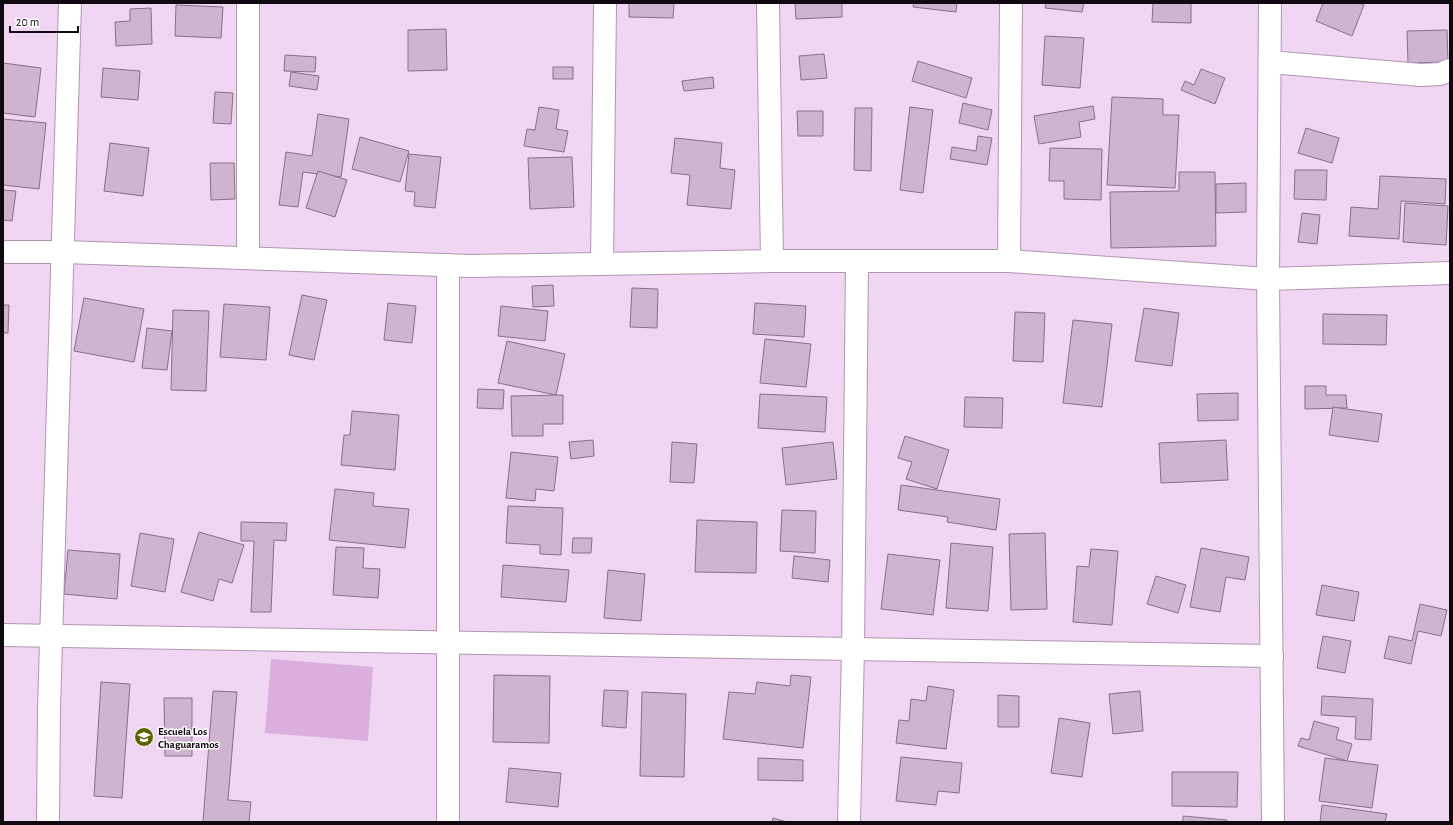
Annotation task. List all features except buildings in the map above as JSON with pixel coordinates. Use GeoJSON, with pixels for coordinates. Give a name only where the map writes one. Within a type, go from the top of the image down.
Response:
{"type":"FeatureCollection","features":[{"type":"Feature","properties":{"kind":"street"},"geometry":{"type":"LineString","coordinates":[[48,822],[70,3]]}},
{"type":"Feature","properties":{"kind":"street"},"geometry":{"type":"LineString","coordinates":[[248,3],[248,258]]}},
{"type":"Feature","properties":{"kind":"street"},"geometry":{"type":"LineString","coordinates":[[602,264],[605,3]]}},
{"type":"Feature","properties":{"kind":"street"},"geometry":{"type":"LineString","coordinates":[[768,3],[772,260]]}},
{"type":"Feature","properties":{"kind":"street"},"geometry":{"type":"LineString","coordinates":[[1009,261],[1011,3]]}},
{"type":"Feature","properties":{"kind":"street"},"geometry":{"type":"LineString","coordinates":[[1270,3],[1268,279],[1273,822]]}},
{"type":"Feature","properties":{"kind":"street"},"geometry":{"type":"LineString","coordinates":[[1270,62],[1421,75],[1440,74],[1450,70]]}},
{"type":"Feature","properties":{"kind":"street"},"geometry":{"type":"LineString","coordinates":[[3,252],[64,252],[448,265],[602,264],[772,260],[1009,261],[1268,279],[1450,273]]}},
{"type":"Feature","properties":{"kind":"street"},"geometry":{"type":"LineString","coordinates":[[849,822],[853,649],[857,260]]}},
{"type":"Feature","properties":{"kind":"street"},"geometry":{"type":"LineString","coordinates":[[448,265],[448,822]]}},
{"type":"Feature","properties":{"kind":"street"},"geometry":{"type":"LineString","coordinates":[[3,635],[1272,656]]}},
{"type":"Feature","properties":{"kind":"shaded area"},"geometry":{"type":"Polygon","coordinates":[[[271,659],[373,667],[368,741],[265,733],[271,659]]]}},
{"type":"Feature","properties":{"kind":"place","name":"Escuela Los Chaguaramos"},"geometry":{"type":"Point","coordinates":[144,737]}}]}
